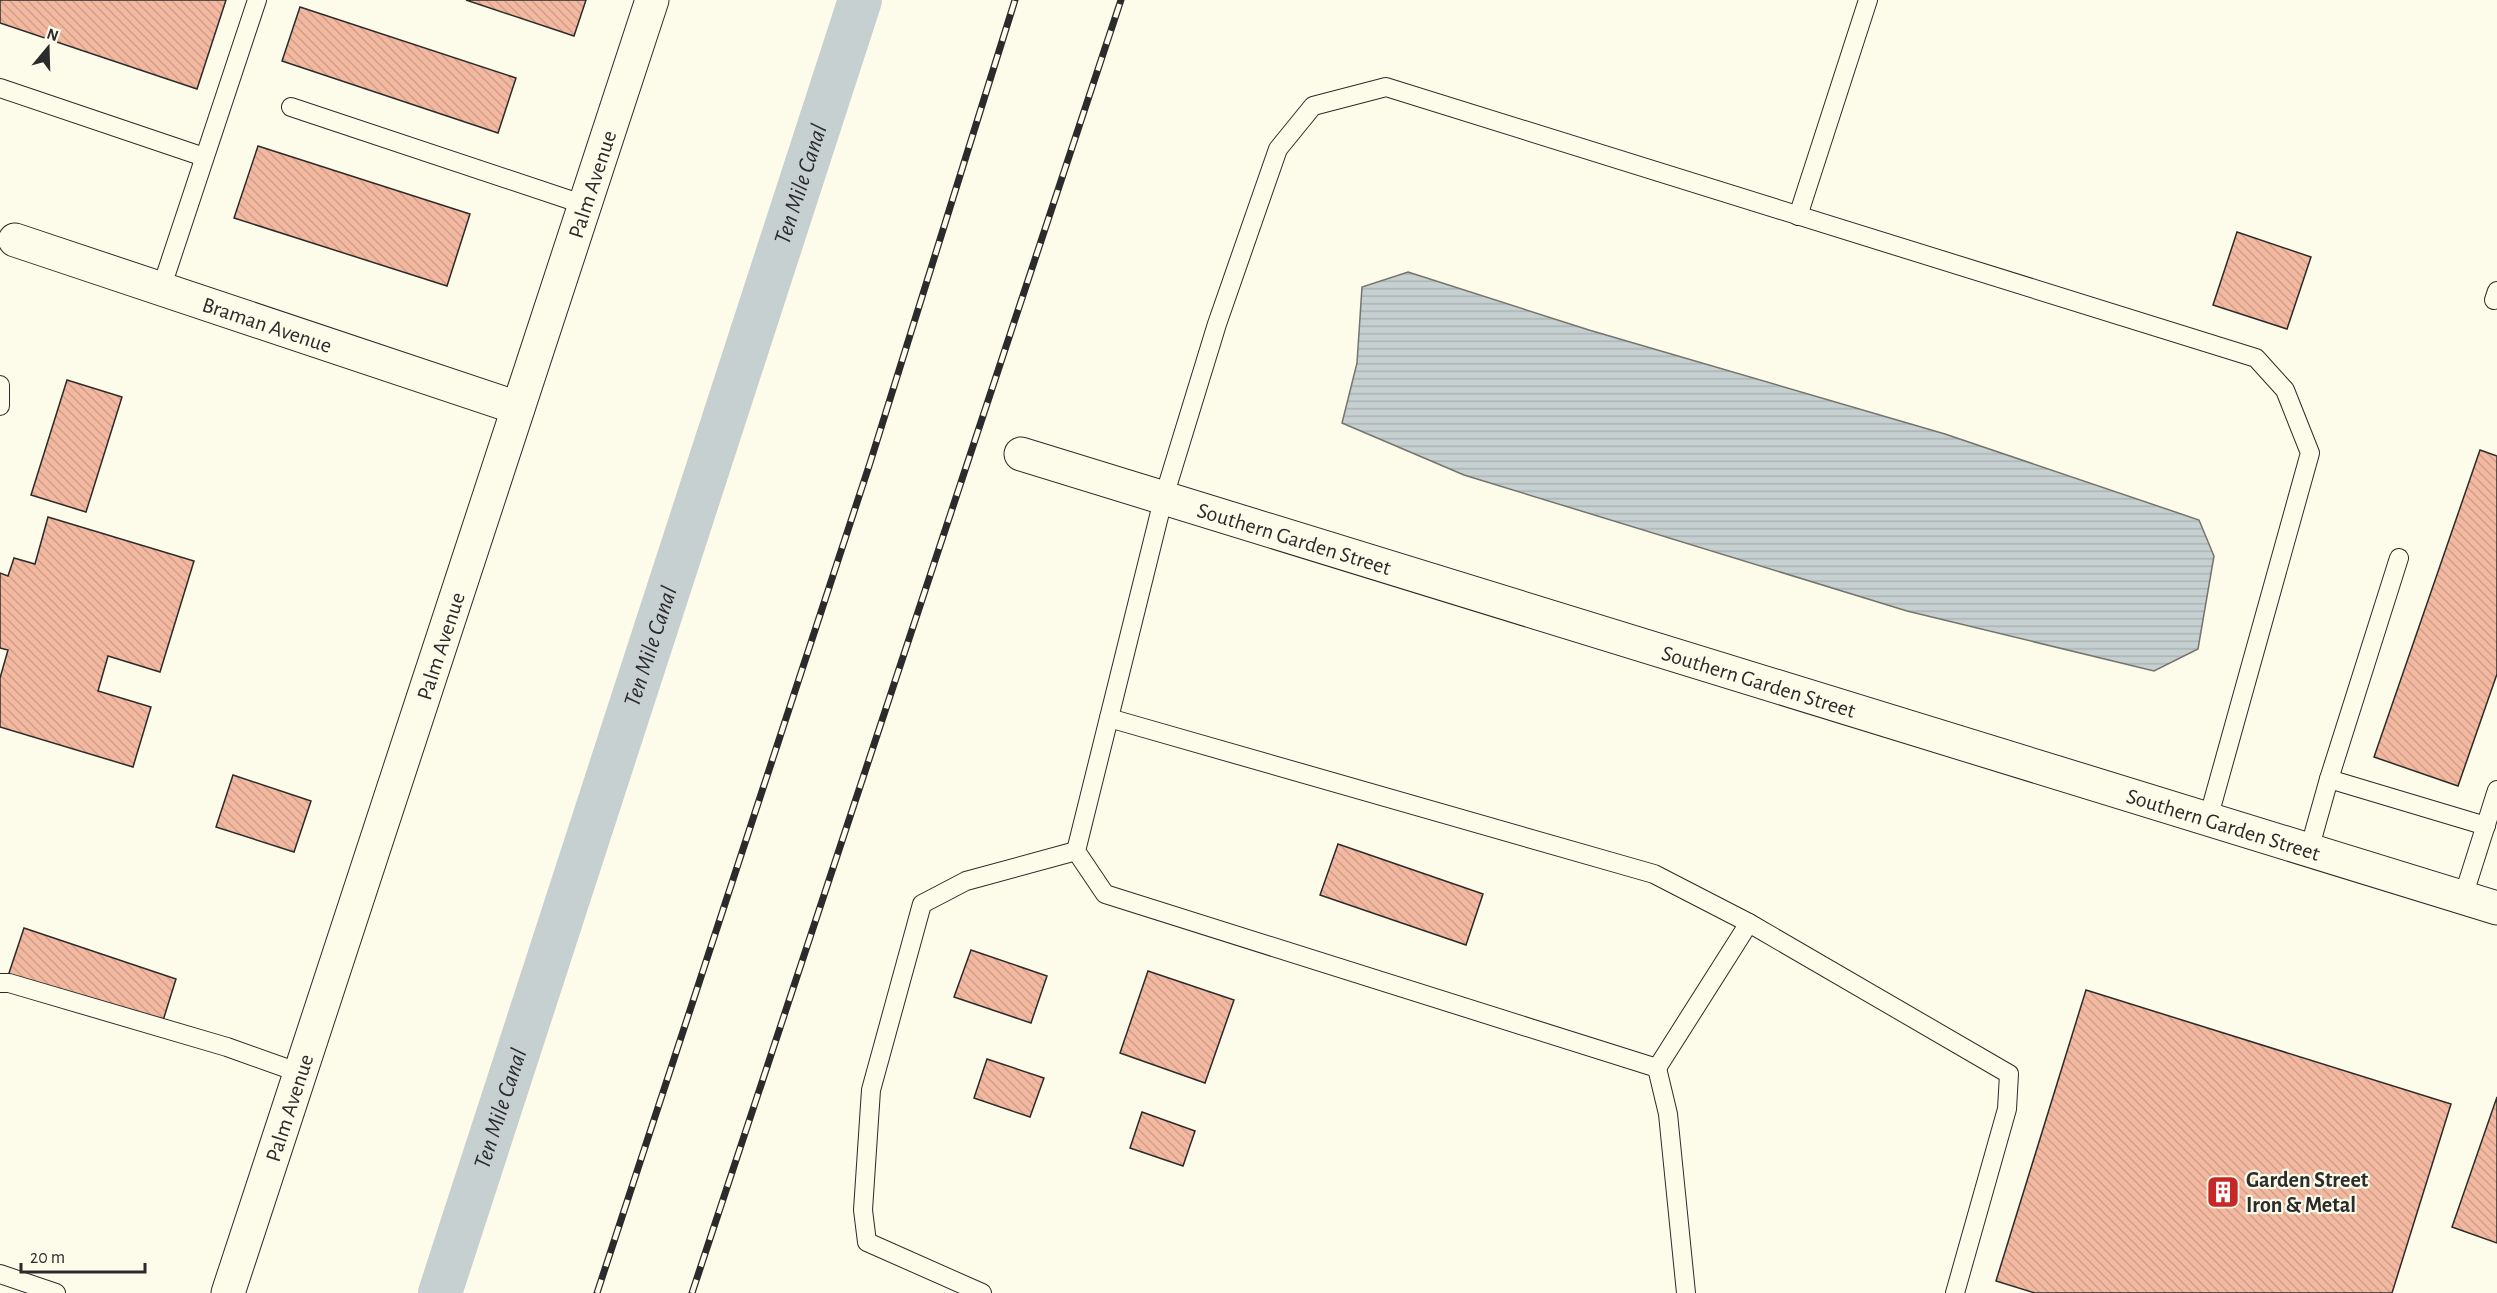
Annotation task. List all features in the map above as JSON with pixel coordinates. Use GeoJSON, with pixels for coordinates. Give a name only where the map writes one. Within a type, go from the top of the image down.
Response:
{"type":"FeatureCollection","features":[{"type":"Feature","properties":{"kind":"street","name":"Palm Avenue"},"geometry":{"type":"LineString","coordinates":[[228,1293],[651,0]]}},
{"type":"Feature","properties":{"kind":"street","name":"Braman Avenue"},"geometry":{"type":"LineString","coordinates":[[15,240],[518,408]]}},
{"type":"Feature","properties":{"kind":"street","name":"Southern Garden Street"},"geometry":{"type":"LineString","coordinates":[[1021,454],[1163,500],[2497,908]]}},
{"type":"Feature","properties":{"kind":"lane"},"geometry":{"type":"LineString","coordinates":[[161,289],[257,0]]}},
{"type":"Feature","properties":{"kind":"lane"},"geometry":{"type":"LineString","coordinates":[[1798,216],[1868,0]]}},
{"type":"Feature","properties":{"kind":"lane"},"geometry":{"type":"LineString","coordinates":[[1657,1068],[1106,894],[1076,851],[1163,500],[1217,324],[1278,149],[1313,106],[1386,87],[2256,358],[2285,390],[2310,453],[2208,819]]}},
{"type":"Feature","properties":{"kind":"lane"},"geometry":{"type":"LineString","coordinates":[[0,88],[204,157]]}},
{"type":"Feature","properties":{"kind":"lane"},"geometry":{"type":"LineString","coordinates":[[291,107],[585,205]]}},
{"type":"Feature","properties":{"kind":"lane"},"geometry":{"type":"LineString","coordinates":[[0,385],[0,406]]}},
{"type":"Feature","properties":{"kind":"lane"},"geometry":{"type":"LineString","coordinates":[[2309,850],[2329,778],[2399,558]]}},
{"type":"Feature","properties":{"kind":"lane"},"geometry":{"type":"LineString","coordinates":[[1109,718],[1654,874],[1749,923],[2009,1074],[2007,1109],[1955,1293]]}},
{"type":"Feature","properties":{"kind":"lane"},"geometry":{"type":"LineString","coordinates":[[2329,778],[2486,826]]}},
{"type":"Feature","properties":{"kind":"lane"},"geometry":{"type":"LineString","coordinates":[[2463,897],[2497,790]]}},
{"type":"Feature","properties":{"kind":"lane"},"geometry":{"type":"LineString","coordinates":[[982,1293],[867,1242],[863,1210],[871,1090],[922,904],[966,881],[1076,851]]}},
{"type":"Feature","properties":{"kind":"lane"},"geometry":{"type":"LineString","coordinates":[[1686,1293],[1668,1114],[1657,1068],[1749,923]]}},
{"type":"Feature","properties":{"kind":"lane"},"geometry":{"type":"LineString","coordinates":[[0,983],[9,983],[227,1047],[300,1073]]}},
{"type":"Feature","properties":{"kind":"lane"},"geometry":{"type":"LineString","coordinates":[[0,1274],[56,1293]]}},
{"type":"Feature","properties":{"kind":"shaded area"},"geometry":{"type":"Polygon","coordinates":[[[1408,272],[1589,330],[1945,434],[2199,520],[2214,556],[2198,649],[2154,671],[1907,611],[1464,475],[1342,423],[1357,363],[1362,287],[1408,272]]]}},
{"type":"Feature","properties":{"kind":"building"},"geometry":{"type":"Polygon","coordinates":[[[0,0],[226,0],[197,89],[0,23],[0,0]]]}},
{"type":"Feature","properties":{"kind":"building"},"geometry":{"type":"Polygon","coordinates":[[[466,0],[586,0],[574,36],[466,0]]]}},
{"type":"Feature","properties":{"kind":"building"},"geometry":{"type":"Polygon","coordinates":[[[300,7],[516,78],[498,133],[282,61],[300,7]]]}},
{"type":"Feature","properties":{"kind":"building"},"geometry":{"type":"Polygon","coordinates":[[[258,146],[470,214],[447,286],[234,218],[258,146]]]}},
{"type":"Feature","properties":{"kind":"building"},"geometry":{"type":"Polygon","coordinates":[[[2237,232],[2311,257],[2287,329],[2213,305],[2237,232]]]}},
{"type":"Feature","properties":{"kind":"building"},"geometry":{"type":"Polygon","coordinates":[[[67,380],[122,397],[86,512],[31,495],[67,380]]]}},
{"type":"Feature","properties":{"kind":"building"},"geometry":{"type":"Polygon","coordinates":[[[2480,450],[2497,456],[2497,674],[2458,786],[2374,757],[2480,450]]]}},
{"type":"Feature","properties":{"kind":"building"},"geometry":{"type":"Polygon","coordinates":[[[48,517],[194,561],[160,672],[108,656],[98,691],[151,707],[133,767],[0,727],[0,678],[8,650],[0,648],[0,573],[8,576],[14,558],[35,564],[48,517]]]}},
{"type":"Feature","properties":{"kind":"building"},"geometry":{"type":"Polygon","coordinates":[[[233,775],[311,801],[294,852],[216,827],[233,775]]]}},
{"type":"Feature","properties":{"kind":"building"},"geometry":{"type":"Polygon","coordinates":[[[1338,844],[1483,894],[1466,945],[1320,895],[1338,844]]]}},
{"type":"Feature","properties":{"kind":"building"},"geometry":{"type":"Polygon","coordinates":[[[24,928],[176,979],[161,1027],[8,976],[24,928]]]}},
{"type":"Feature","properties":{"kind":"building"},"geometry":{"type":"Polygon","coordinates":[[[971,950],[1047,976],[1031,1023],[954,997],[971,950]]]}},
{"type":"Feature","properties":{"kind":"building"},"geometry":{"type":"Polygon","coordinates":[[[1148,971],[1234,1000],[1205,1083],[1120,1053],[1148,971]]]}},
{"type":"Feature","properties":{"kind":"building","name":"Garden Street Iron & Metal"},"geometry":{"type":"Polygon","coordinates":[[[2086,990],[2451,1104],[2392,1293],[2035,1293],[1996,1281],[2086,990]]]}},
{"type":"Feature","properties":{"kind":"building"},"geometry":{"type":"Polygon","coordinates":[[[987,1059],[1044,1078],[1030,1117],[974,1098],[987,1059]]]}},
{"type":"Feature","properties":{"kind":"building"},"geometry":{"type":"Polygon","coordinates":[[[2497,1097],[2497,1243],[2452,1227],[2497,1097]]]}},
{"type":"Feature","properties":{"kind":"building"},"geometry":{"type":"Polygon","coordinates":[[[1142,1112],[1195,1131],[1183,1166],[1130,1148],[1142,1112]]]}},
{"type":"Feature","properties":{"kind":"waterway","name":"Ten Mile Canal"},"geometry":{"type":"LineString","coordinates":[[440,1293],[860,0]]}},
{"type":"Feature","properties":{"kind":"railway"},"geometry":{"type":"LineString","coordinates":[[597,1293],[870,463],[1015,0]]}},
{"type":"Feature","properties":{"kind":"railway"},"geometry":{"type":"LineString","coordinates":[[692,1293],[1121,0]]}},
{"type":"Feature","properties":{"kind":"place","name":"Garden Street Iron & Metal"},"geometry":{"type":"Point","coordinates":[2223,1192]}}]}
